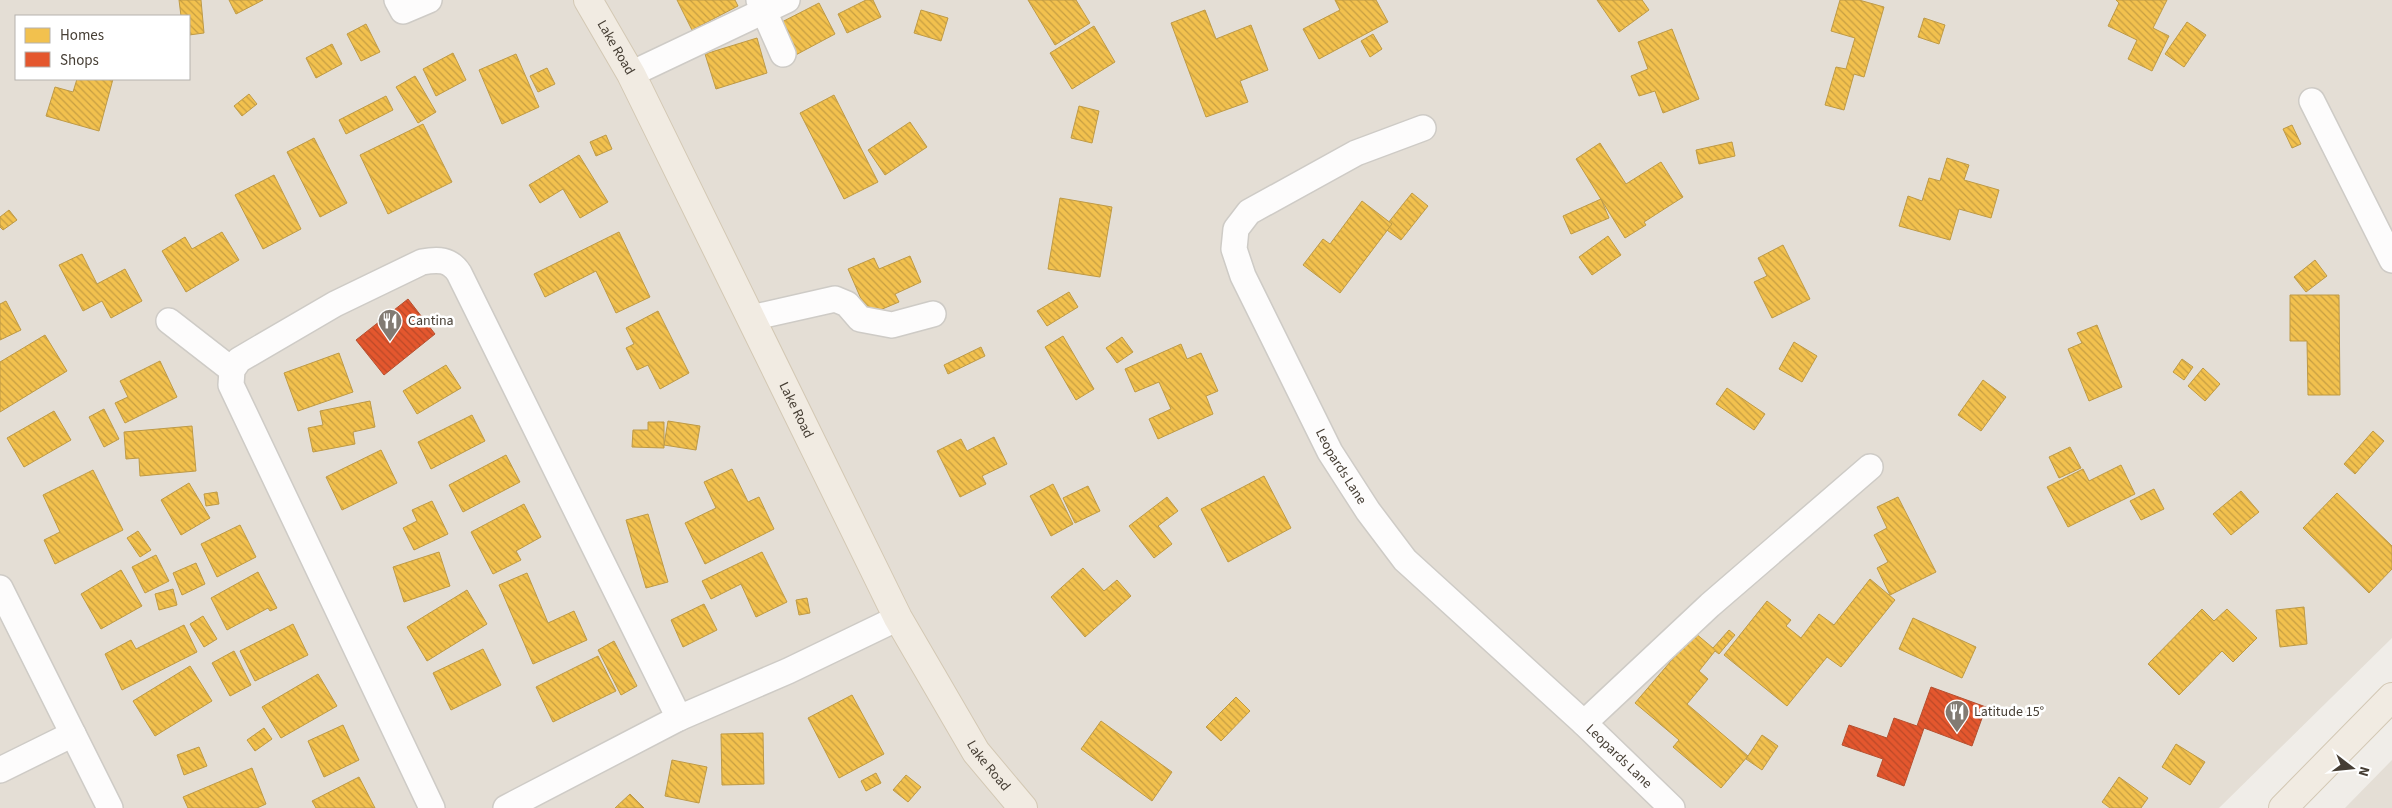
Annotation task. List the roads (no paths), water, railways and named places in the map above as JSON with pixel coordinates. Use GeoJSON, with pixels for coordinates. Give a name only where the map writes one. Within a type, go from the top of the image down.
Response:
{"type":"FeatureCollection","features":[{"type":"Feature","properties":{"kind":"main road","name":"Lake Road"},"geometry":{"type":"LineString","coordinates":[[588,0],[631,74],[898,618],[976,752],[1023,808]]}},
{"type":"Feature","properties":{"kind":"main road"},"geometry":{"type":"LineString","coordinates":[[2283,808],[2392,697]]}},
{"type":"Feature","properties":{"kind":"street"},"geometry":{"type":"LineString","coordinates":[[397,0],[403,11],[429,0]]}},
{"type":"Feature","properties":{"kind":"street"},"geometry":{"type":"LineString","coordinates":[[631,74],[761,5],[786,0]]}},
{"type":"Feature","properties":{"kind":"street"},"geometry":{"type":"LineString","coordinates":[[761,5],[783,54]]}},
{"type":"Feature","properties":{"kind":"street"},"geometry":{"type":"LineString","coordinates":[[2312,101],[2392,260]]}},
{"type":"Feature","properties":{"kind":"street","name":"Leopards Lane"},"geometry":{"type":"LineString","coordinates":[[1423,128],[1356,154],[1249,212],[1236,229],[1234,249],[1243,276],[1330,452],[1368,511],[1406,560],[1584,723],[1672,808]]}},
{"type":"Feature","properties":{"kind":"street"},"geometry":{"type":"LineString","coordinates":[[432,808],[230,385],[232,370],[239,360],[335,304],[422,262],[436,259],[446,261],[454,266],[679,718]]}},
{"type":"Feature","properties":{"kind":"street"},"geometry":{"type":"LineString","coordinates":[[751,318],[835,300],[847,304],[860,319],[892,325],[933,314]]}},
{"type":"Feature","properties":{"kind":"street"},"geometry":{"type":"LineString","coordinates":[[169,321],[232,370]]}},
{"type":"Feature","properties":{"kind":"street"},"geometry":{"type":"LineString","coordinates":[[1584,723],[1710,606],[1870,467]]}},
{"type":"Feature","properties":{"kind":"street"},"geometry":{"type":"LineString","coordinates":[[0,588],[110,808]]}},
{"type":"Feature","properties":{"kind":"street"},"geometry":{"type":"LineString","coordinates":[[506,808],[679,718],[788,671],[898,618]]}},
{"type":"Feature","properties":{"kind":"street"},"geometry":{"type":"LineString","coordinates":[[0,770],[74,734]]}},
{"type":"Feature","properties":{"kind":"place","name":"Cantina"},"geometry":{"type":"Point","coordinates":[390,342]}},
{"type":"Feature","properties":{"kind":"place","name":"Latitude 15°"},"geometry":{"type":"Point","coordinates":[1957,733]}}]}
